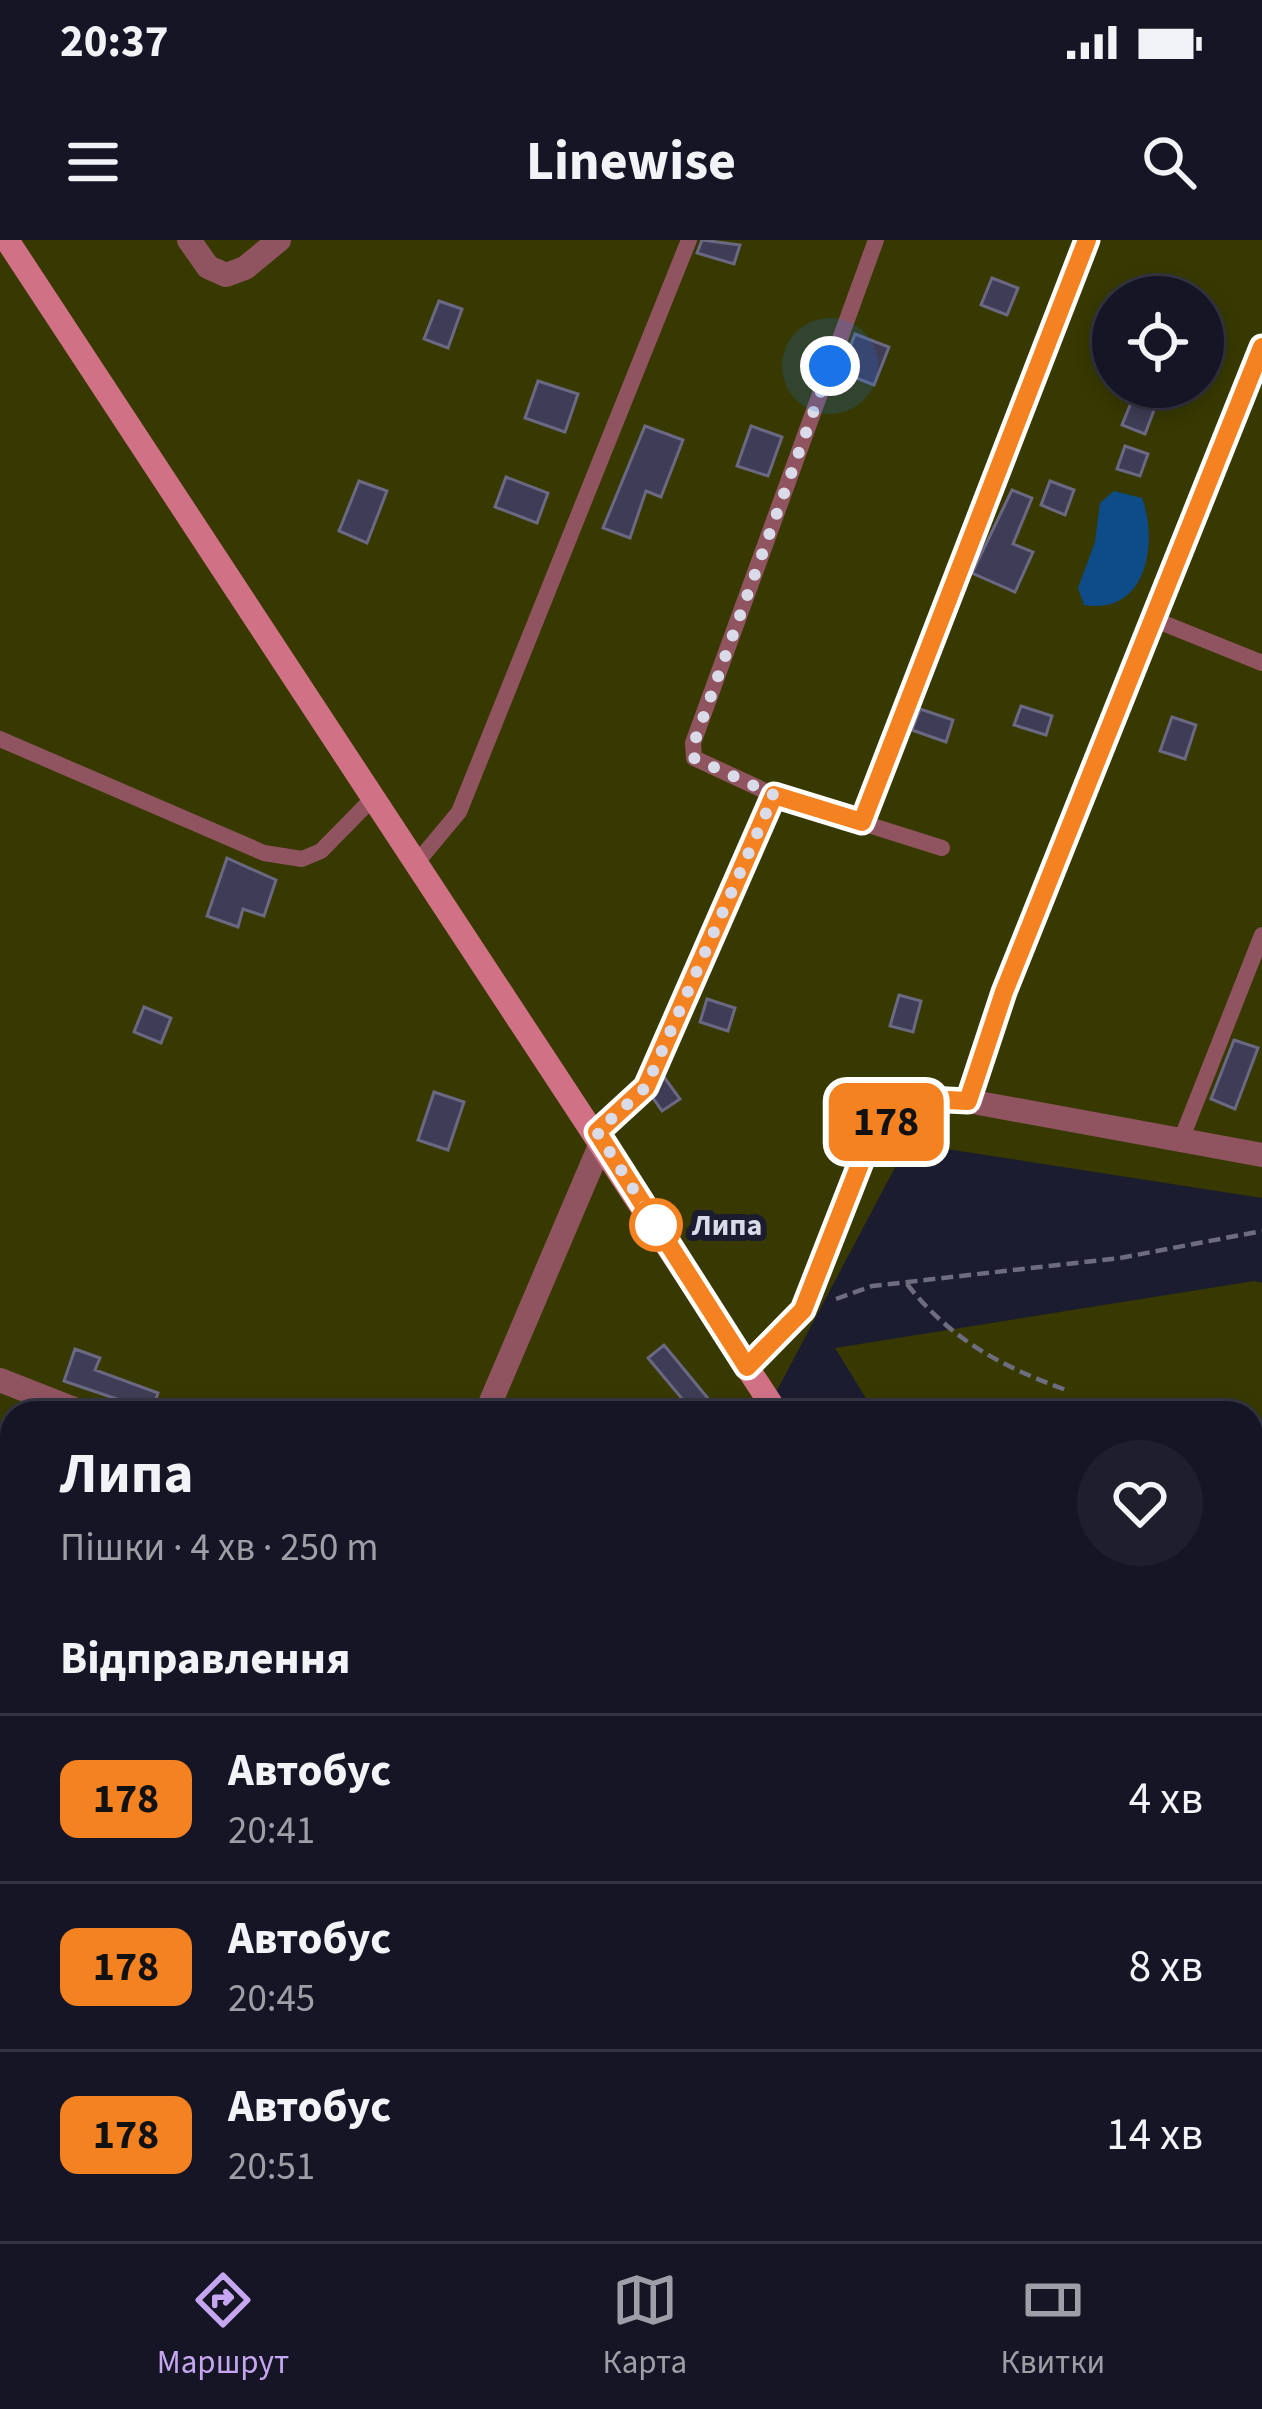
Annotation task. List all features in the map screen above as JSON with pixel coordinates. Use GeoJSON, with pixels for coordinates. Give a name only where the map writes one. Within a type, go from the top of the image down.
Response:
{"type":"FeatureCollection","features":[{"type":"Feature","properties":{"kind":"street"},"geometry":{"type":"LineString","coordinates":[[8,240],[769,1401]]}},
{"type":"Feature","properties":{"kind":"street"},"geometry":{"type":"LineString","coordinates":[[189,240],[208,266],[226,275],[245,268],[279,240]]}},
{"type":"Feature","properties":{"kind":"street"},"geometry":{"type":"LineString","coordinates":[[747,1367],[803,1310],[866,1149],[889,1118],[926,1099],[968,1101],[1262,1155]]}},
{"type":"Feature","properties":{"kind":"street"},"geometry":{"type":"LineString","coordinates":[[491,1401],[600,1137]]}},
{"type":"Feature","properties":{"kind":"street"},"geometry":{"type":"LineString","coordinates":[[0,1380],[40,1401]]}},
{"type":"Feature","properties":{"kind":"lane"},"geometry":{"type":"LineString","coordinates":[[418,860],[459,812],[689,240]]}},
{"type":"Feature","properties":{"kind":"lane"},"geometry":{"type":"LineString","coordinates":[[876,240],[694,743],[694,758],[709,769],[774,795],[942,848]]}},
{"type":"Feature","properties":{"kind":"lane"},"geometry":{"type":"LineString","coordinates":[[862,822],[1087,240]]}},
{"type":"Feature","properties":{"kind":"lane"},"geometry":{"type":"LineString","coordinates":[[968,1101],[1004,992],[1262,347]]}},
{"type":"Feature","properties":{"kind":"lane"},"geometry":{"type":"LineString","coordinates":[[1154,619],[1262,664]]}},
{"type":"Feature","properties":{"kind":"lane"},"geometry":{"type":"LineString","coordinates":[[0,739],[264,853],[302,860],[321,851],[375,796]]}},
{"type":"Feature","properties":{"kind":"lane"},"geometry":{"type":"LineString","coordinates":[[600,1137],[646,1087],[774,795]]}},
{"type":"Feature","properties":{"kind":"lane"},"geometry":{"type":"LineString","coordinates":[[1180,1141],[1262,935]]}},
{"type":"Feature","properties":{"kind":"path"},"geometry":{"type":"LineString","coordinates":[[803,1310],[872,1286],[1120,1258],[1262,1232]]}},
{"type":"Feature","properties":{"kind":"path"},"geometry":{"type":"LineString","coordinates":[[907,1284],[940,1326],[1034,1378],[1069,1390]]}},
{"type":"Feature","properties":{"kind":"shaded area"},"geometry":{"type":"Polygon","coordinates":[[[0,240],[1262,240],[1262,1198],[908,1143],[771,1401],[0,1401],[0,240]]]}},
{"type":"Feature","properties":{"kind":"shaded area"},"geometry":{"type":"Polygon","coordinates":[[[1262,1283],[1262,1401],[868,1401],[835,1348],[1262,1283]]]}},
{"type":"Feature","properties":{"kind":"water"},"geometry":{"type":"Polygon","coordinates":[[[1114,491],[1142,498],[1148,554],[1135,587],[1122,599],[1084,605],[1078,588],[1095,542],[1100,503],[1114,491]]]}},
{"type":"Feature","properties":{"kind":"building"},"geometry":{"type":"Polygon","coordinates":[[[702,240],[740,245],[734,264],[697,253],[702,240]]]}},
{"type":"Feature","properties":{"kind":"building"},"geometry":{"type":"Polygon","coordinates":[[[992,278],[1018,288],[1007,315],[981,305],[992,278]]]}},
{"type":"Feature","properties":{"kind":"building"},"geometry":{"type":"Polygon","coordinates":[[[439,301],[462,309],[448,348],[424,339],[439,301]]]}},
{"type":"Feature","properties":{"kind":"building"},"geometry":{"type":"Polygon","coordinates":[[[855,334],[889,347],[874,385],[841,372],[855,334]]]}},
{"type":"Feature","properties":{"kind":"building"},"geometry":{"type":"Polygon","coordinates":[[[538,381],[578,394],[565,432],[525,418],[538,381]]]}},
{"type":"Feature","properties":{"kind":"building"},"geometry":{"type":"Polygon","coordinates":[[[1129,408],[1155,408],[1145,434],[1122,425],[1129,408]]]}},
{"type":"Feature","properties":{"kind":"building"},"geometry":{"type":"Polygon","coordinates":[[[645,426],[683,440],[661,497],[646,491],[630,538],[603,528],[645,426]]]}},
{"type":"Feature","properties":{"kind":"building"},"geometry":{"type":"Polygon","coordinates":[[[751,426],[782,437],[768,476],[737,466],[751,426]]]}},
{"type":"Feature","properties":{"kind":"building"},"geometry":{"type":"Polygon","coordinates":[[[1125,446],[1148,454],[1140,476],[1117,469],[1125,446]]]}},
{"type":"Feature","properties":{"kind":"building"},"geometry":{"type":"Polygon","coordinates":[[[506,477],[548,493],[537,523],[495,507],[506,477]]]}},
{"type":"Feature","properties":{"kind":"building"},"geometry":{"type":"Polygon","coordinates":[[[359,481],[387,491],[367,543],[339,531],[359,481]]]}},
{"type":"Feature","properties":{"kind":"building"},"geometry":{"type":"Polygon","coordinates":[[[1050,481],[1074,490],[1065,515],[1041,505],[1050,481]]]}},
{"type":"Feature","properties":{"kind":"building"},"geometry":{"type":"Polygon","coordinates":[[[1012,490],[1032,498],[1013,544],[1033,552],[1015,592],[972,573],[1012,490]]]}},
{"type":"Feature","properties":{"kind":"building"},"geometry":{"type":"Polygon","coordinates":[[[1021,706],[1052,716],[1046,735],[1014,725],[1021,706]]]}},
{"type":"Feature","properties":{"kind":"building"},"geometry":{"type":"Polygon","coordinates":[[[920,709],[953,720],[946,742],[912,730],[920,709]]]}},
{"type":"Feature","properties":{"kind":"building"},"geometry":{"type":"Polygon","coordinates":[[[1172,717],[1196,725],[1185,759],[1160,751],[1172,717]]]}},
{"type":"Feature","properties":{"kind":"building"},"geometry":{"type":"Polygon","coordinates":[[[227,858],[276,880],[264,916],[243,909],[238,927],[207,916],[227,858]]]}},
{"type":"Feature","properties":{"kind":"building"},"geometry":{"type":"Polygon","coordinates":[[[899,995],[921,1001],[913,1032],[890,1026],[899,995]]]}},
{"type":"Feature","properties":{"kind":"building"},"geometry":{"type":"Polygon","coordinates":[[[707,999],[735,1008],[728,1031],[700,1022],[707,999]]]}},
{"type":"Feature","properties":{"kind":"building"},"geometry":{"type":"Polygon","coordinates":[[[144,1007],[171,1018],[161,1043],[134,1032],[144,1007]]]}},
{"type":"Feature","properties":{"kind":"building"},"geometry":{"type":"Polygon","coordinates":[[[1234,1040],[1258,1048],[1235,1109],[1211,1099],[1234,1040]]]}},
{"type":"Feature","properties":{"kind":"building"},"geometry":{"type":"Polygon","coordinates":[[[664,1077],[680,1099],[662,1111],[653,1098],[664,1077]]]}},
{"type":"Feature","properties":{"kind":"building"},"geometry":{"type":"Polygon","coordinates":[[[434,1092],[464,1102],[448,1150],[418,1140],[434,1092]]]}},
{"type":"Feature","properties":{"kind":"building"},"geometry":{"type":"Polygon","coordinates":[[[664,1345],[710,1401],[684,1401],[648,1358],[664,1345]]]}},
{"type":"Feature","properties":{"kind":"building"},"geometry":{"type":"Polygon","coordinates":[[[75,1349],[100,1358],[95,1370],[158,1393],[155,1401],[123,1401],[64,1381],[75,1349]]]}},
{"type":"Feature","properties":{"kind":"bus line","name":"178"},"geometry":{"type":"LineString","coordinates":[[1087,240],[862,822],[774,795],[646,1087],[597,1132],[747,1367],[803,1310],[866,1149],[889,1118],[926,1099],[968,1101],[1004,992],[1262,347]]}},
{"type":"Feature","properties":{"kind":"place","name":"Липа"},"geometry":{"type":"Point","coordinates":[656,1225]}},
{"type":"Feature","properties":{"kind":"route"},"geometry":{"type":"LineString","coordinates":[[656,1225],[597,1132],[646,1087],[774,795],[709,769],[694,758],[694,743],[830,366]]}}]}
